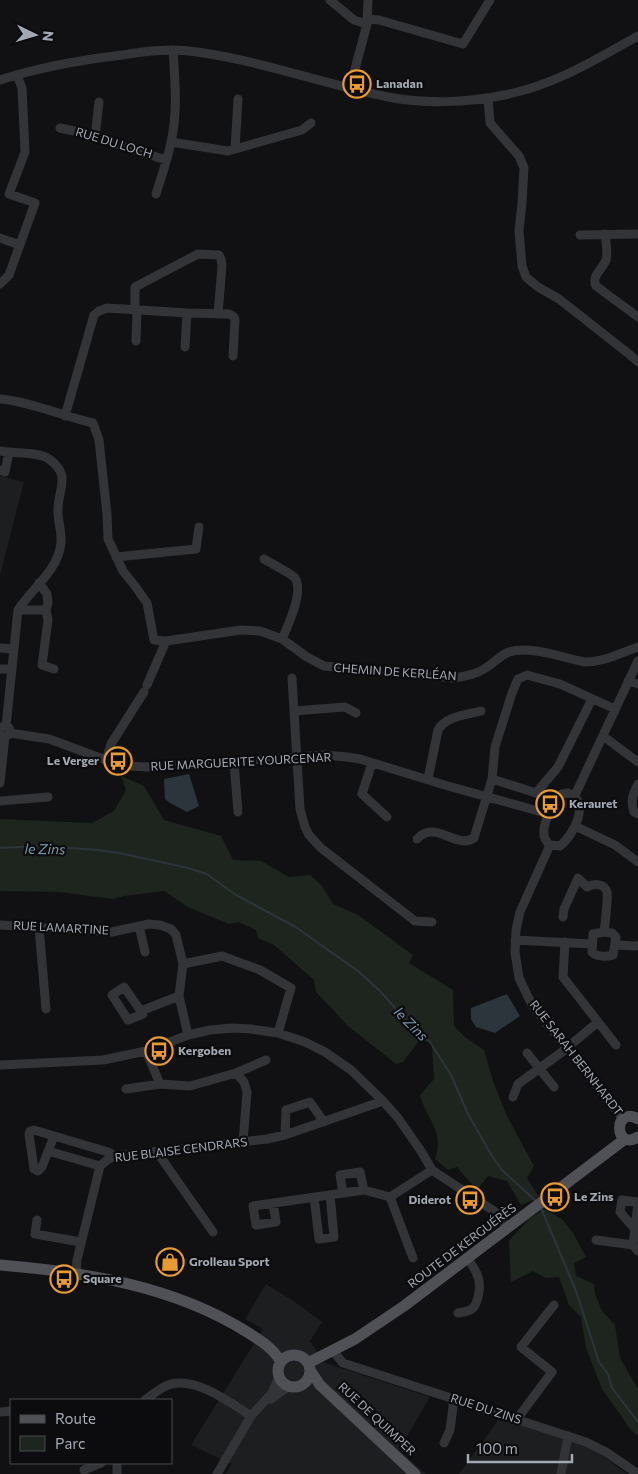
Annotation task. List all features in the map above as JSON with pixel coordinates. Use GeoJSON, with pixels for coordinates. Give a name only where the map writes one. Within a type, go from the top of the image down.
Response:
{"type":"FeatureCollection","features":[{"type":"Feature","properties":{"kind":"main road"},"geometry":{"type":"LineString","coordinates":[[638,1120],[631,1117],[623,1119],[619,1125],[619,1129],[625,1139],[638,1138]]}},
{"type":"Feature","properties":{"kind":"main road","name":"ROUTE DE KERGUÉRÈS"},"geometry":{"type":"LineString","coordinates":[[309,1366],[374,1327],[404,1306],[625,1139]]}},
{"type":"Feature","properties":{"kind":"main road"},"geometry":{"type":"LineString","coordinates":[[0,1265],[44,1268],[124,1282],[157,1292],[257,1333],[285,1358]]}},
{"type":"Feature","properties":{"kind":"main road"},"geometry":{"type":"LineString","coordinates":[[300,1356],[309,1366],[309,1377],[304,1383],[297,1386],[285,1384],[279,1377],[278,1366],[285,1358],[300,1356]]}},
{"type":"Feature","properties":{"kind":"main road","name":"RUE DE QUIMPER"},"geometry":{"type":"LineString","coordinates":[[309,1366],[320,1385],[415,1474]]}},
{"type":"Feature","properties":{"kind":"main road","name":"RUE DE QUIMPER"},"geometry":{"type":"LineString","coordinates":[[304,1383],[320,1385]]}},
{"type":"Feature","properties":{"kind":"street"},"geometry":{"type":"LineString","coordinates":[[330,0],[354,20],[379,20],[463,44],[490,0]]}},
{"type":"Feature","properties":{"kind":"street"},"geometry":{"type":"LineString","coordinates":[[350,88],[367,21],[368,0]]}},
{"type":"Feature","properties":{"kind":"street"},"geometry":{"type":"LineString","coordinates":[[0,80],[51,66],[86,59],[173,50],[267,65],[388,97],[419,101],[465,101],[527,90],[565,76],[638,36]]}},
{"type":"Feature","properties":{"kind":"street"},"geometry":{"type":"LineString","coordinates":[[156,194],[171,142],[175,119],[176,93],[173,50]]}},
{"type":"Feature","properties":{"kind":"street"},"geometry":{"type":"LineString","coordinates":[[0,284],[10,275],[35,203],[4,192],[25,152],[22,88],[17,75]]}},
{"type":"Feature","properties":{"kind":"street"},"geometry":{"type":"LineString","coordinates":[[488,98],[490,123],[519,156],[524,168],[519,231],[522,266],[526,277],[559,300],[638,362]]}},
{"type":"Feature","properties":{"kind":"street"},"geometry":{"type":"LineString","coordinates":[[236,149],[238,99]]}},
{"type":"Feature","properties":{"kind":"street"},"geometry":{"type":"LineString","coordinates":[[96,137],[99,102]]}},
{"type":"Feature","properties":{"kind":"street"},"geometry":{"type":"LineString","coordinates":[[171,142],[228,151],[302,130],[311,123]]}},
{"type":"Feature","properties":{"kind":"street","name":"RUE DU LOCH"},"geometry":{"type":"LineString","coordinates":[[60,128],[96,137],[166,160]]}},
{"type":"Feature","properties":{"kind":"street"},"geometry":{"type":"LineString","coordinates":[[605,234],[607,257],[594,282],[596,286],[638,317]]}},
{"type":"Feature","properties":{"kind":"street"},"geometry":{"type":"LineString","coordinates":[[580,235],[638,234]]}},
{"type":"Feature","properties":{"kind":"street"},"geometry":{"type":"LineString","coordinates":[[0,238],[20,245]]}},
{"type":"Feature","properties":{"kind":"street"},"geometry":{"type":"LineString","coordinates":[[136,341],[135,287],[198,254],[219,255],[221,259],[218,314]]}},
{"type":"Feature","properties":{"kind":"street"},"geometry":{"type":"LineString","coordinates":[[65,416],[94,315],[107,308],[187,314],[228,314],[233,316],[235,320],[233,356]]}},
{"type":"Feature","properties":{"kind":"street"},"geometry":{"type":"LineString","coordinates":[[185,347],[187,314]]}},
{"type":"Feature","properties":{"kind":"street"},"geometry":{"type":"LineString","coordinates":[[0,399],[48,409],[65,416],[93,422],[99,440],[108,539],[123,571],[147,603],[154,640],[166,641],[145,689],[111,744],[106,760]]}},
{"type":"Feature","properties":{"kind":"street"},"geometry":{"type":"LineString","coordinates":[[0,470],[5,472],[4,451],[32,454],[47,458],[59,468],[63,484],[58,508],[61,537],[56,558],[50,570],[26,597],[18,610],[0,783]]}},
{"type":"Feature","properties":{"kind":"street"},"geometry":{"type":"LineString","coordinates":[[116,557],[196,549],[198,527]]}},
{"type":"Feature","properties":{"kind":"street"},"geometry":{"type":"LineString","coordinates":[[264,559],[294,577],[298,586],[291,620],[282,639]]}},
{"type":"Feature","properties":{"kind":"street"},"geometry":{"type":"LineString","coordinates":[[39,584],[47,594],[48,603],[46,610],[48,620],[42,665],[54,669]]}},
{"type":"Feature","properties":{"kind":"street"},"geometry":{"type":"LineString","coordinates":[[18,610],[46,610]]}},
{"type":"Feature","properties":{"kind":"street","name":"CHEMIN DE KERLÉAN"},"geometry":{"type":"LineString","coordinates":[[166,641],[240,630],[260,631],[282,639],[307,657],[324,666],[454,678],[475,674],[501,656],[517,650],[531,650],[591,662],[609,659],[638,647]]}},
{"type":"Feature","properties":{"kind":"street"},"geometry":{"type":"LineString","coordinates":[[0,648],[13,649]]}},
{"type":"Feature","properties":{"kind":"street"},"geometry":{"type":"LineString","coordinates":[[575,795],[638,661]]}},
{"type":"Feature","properties":{"kind":"street"},"geometry":{"type":"LineString","coordinates":[[0,669],[12,670]]}},
{"type":"Feature","properties":{"kind":"street"},"geometry":{"type":"LineString","coordinates":[[417,839],[431,831],[464,841],[470,841],[474,838],[492,779],[496,747],[518,679],[527,675],[560,684],[615,709]]}},
{"type":"Feature","properties":{"kind":"street"},"geometry":{"type":"LineString","coordinates":[[292,678],[300,808],[309,835],[321,848],[416,921],[432,922]]}},
{"type":"Feature","properties":{"kind":"street"},"geometry":{"type":"LineString","coordinates":[[628,681],[638,684]]}},
{"type":"Feature","properties":{"kind":"street"},"geometry":{"type":"LineString","coordinates":[[492,779],[536,793],[558,767],[592,699]]}},
{"type":"Feature","properties":{"kind":"street"},"geometry":{"type":"LineString","coordinates":[[294,711],[345,707],[356,713]]}},
{"type":"Feature","properties":{"kind":"street"},"geometry":{"type":"LineString","coordinates":[[428,779],[438,730],[442,724],[448,720],[481,711]]}},
{"type":"Feature","properties":{"kind":"street","name":"RUE MARGUERITE YOURCENAR"},"geometry":{"type":"LineString","coordinates":[[4,732],[49,739],[127,766],[148,767],[234,762],[297,756],[324,755],[347,757],[549,814]]}},
{"type":"Feature","properties":{"kind":"street"},"geometry":{"type":"LineString","coordinates":[[603,736],[638,762]]}},
{"type":"Feature","properties":{"kind":"street"},"geometry":{"type":"LineString","coordinates":[[234,762],[238,812]]}},
{"type":"Feature","properties":{"kind":"street"},"geometry":{"type":"LineString","coordinates":[[372,763],[362,794],[387,816]]}},
{"type":"Feature","properties":{"kind":"street"},"geometry":{"type":"LineString","coordinates":[[638,784],[631,797],[634,812],[638,814]]}},
{"type":"Feature","properties":{"kind":"street"},"geometry":{"type":"LineString","coordinates":[[562,794],[575,795],[580,802],[581,810],[568,840],[560,846],[550,845],[543,837],[543,829],[549,814],[558,797],[562,794]]}},
{"type":"Feature","properties":{"kind":"street"},"geometry":{"type":"LineString","coordinates":[[0,801],[48,797]]}},
{"type":"Feature","properties":{"kind":"street"},"geometry":{"type":"LineString","coordinates":[[574,826],[615,845],[638,862]]}},
{"type":"Feature","properties":{"kind":"street","name":"RUE SARAH BERNHARDT"},"geometry":{"type":"LineString","coordinates":[[550,845],[520,912],[514,952],[519,978],[532,1005],[623,1119]]}},
{"type":"Feature","properties":{"kind":"street"},"geometry":{"type":"LineString","coordinates":[[563,918],[564,909],[578,878],[588,887],[592,884],[598,884],[603,886],[607,892],[604,932]]}},
{"type":"Feature","properties":{"kind":"street","name":"RUE LAMARTINE"},"geometry":{"type":"LineString","coordinates":[[0,925],[112,932],[149,924],[160,924],[171,929],[176,935],[182,964],[179,996],[188,1035]]}},
{"type":"Feature","properties":{"kind":"street"},"geometry":{"type":"LineString","coordinates":[[139,926],[145,952]]}},
{"type":"Feature","properties":{"kind":"street"},"geometry":{"type":"LineString","coordinates":[[39,927],[46,1009]]}},
{"type":"Feature","properties":{"kind":"street"},"geometry":{"type":"LineString","coordinates":[[604,932],[616,937],[613,955],[593,954],[593,934],[604,932]]}},
{"type":"Feature","properties":{"kind":"street"},"geometry":{"type":"LineString","coordinates":[[515,940],[592,944]]}},
{"type":"Feature","properties":{"kind":"street"},"geometry":{"type":"LineString","coordinates":[[565,942],[563,977],[616,1045]]}},
{"type":"Feature","properties":{"kind":"street"},"geometry":{"type":"LineString","coordinates":[[615,945],[638,945]]}},
{"type":"Feature","properties":{"kind":"street"},"geometry":{"type":"LineString","coordinates":[[182,964],[222,956],[261,971],[290,988],[278,1033]]}},
{"type":"Feature","properties":{"kind":"street"},"geometry":{"type":"LineString","coordinates":[[141,1011],[179,996]]}},
{"type":"Feature","properties":{"kind":"street"},"geometry":{"type":"LineString","coordinates":[[513,1097],[518,1084],[598,1022]]}},
{"type":"Feature","properties":{"kind":"street"},"geometry":{"type":"LineString","coordinates":[[0,1065],[104,1060],[146,1052],[188,1035],[210,1030],[232,1028],[278,1033],[305,1042],[325,1052],[351,1070],[383,1101],[402,1124],[432,1170],[497,1213],[508,1228]]}},
{"type":"Feature","properties":{"kind":"street"},"geometry":{"type":"LineString","coordinates":[[146,1052],[160,1084]]}},
{"type":"Feature","properties":{"kind":"street"},"geometry":{"type":"LineString","coordinates":[[527,1053],[554,1087]]}},
{"type":"Feature","properties":{"kind":"street"},"geometry":{"type":"LineString","coordinates":[[126,1089],[160,1084],[190,1086],[236,1073],[266,1060]]}},
{"type":"Feature","properties":{"kind":"street"},"geometry":{"type":"LineString","coordinates":[[236,1073],[244,1082],[247,1092],[243,1142]]}},
{"type":"Feature","properties":{"kind":"street","name":"RUE BLAISE CENDRARS"},"geometry":{"type":"LineString","coordinates":[[76,1274],[81,1242],[100,1166],[107,1160],[115,1156],[243,1142],[285,1135],[383,1101]]}},
{"type":"Feature","properties":{"kind":"street"},"geometry":{"type":"LineString","coordinates":[[285,1135],[286,1110],[310,1102],[324,1122]]}},
{"type":"Feature","properties":{"kind":"street"},"geometry":{"type":"LineString","coordinates":[[54,1136],[42,1167],[38,1171],[34,1169],[30,1130],[34,1130],[108,1152],[115,1156]]}},
{"type":"Feature","properties":{"kind":"street"},"geometry":{"type":"LineString","coordinates":[[48,1152],[100,1166]]}},
{"type":"Feature","properties":{"kind":"street"},"geometry":{"type":"LineString","coordinates":[[157,1152],[213,1232]]}},
{"type":"Feature","properties":{"kind":"street"},"geometry":{"type":"LineString","coordinates":[[273,1203],[364,1190],[390,1197],[432,1170]]}},
{"type":"Feature","properties":{"kind":"street"},"geometry":{"type":"LineString","coordinates":[[343,1193],[340,1175],[360,1172],[364,1190]]}},
{"type":"Feature","properties":{"kind":"street"},"geometry":{"type":"LineString","coordinates":[[314,1197],[319,1239],[334,1237],[330,1195]]}},
{"type":"Feature","properties":{"kind":"street"},"geometry":{"type":"LineString","coordinates":[[390,1197],[413,1258]]}},
{"type":"Feature","properties":{"kind":"street"},"geometry":{"type":"LineString","coordinates":[[596,1240],[635,1248],[634,1228],[638,1203],[622,1200],[620,1212],[634,1228]]}},
{"type":"Feature","properties":{"kind":"street"},"geometry":{"type":"LineString","coordinates":[[37,1220],[35,1234],[81,1242]]}},
{"type":"Feature","properties":{"kind":"street"},"geometry":{"type":"LineString","coordinates":[[458,1313],[473,1308],[478,1295],[479,1279],[468,1259]]}},
{"type":"Feature","properties":{"kind":"street"},"geometry":{"type":"LineString","coordinates":[[517,1420],[552,1372],[521,1347],[554,1305]]}},
{"type":"Feature","properties":{"kind":"street","name":"RUE DU ZINS"},"geometry":{"type":"LineString","coordinates":[[333,1351],[343,1363],[586,1442],[606,1452],[638,1474]]}},
{"type":"Feature","properties":{"kind":"street"},"geometry":{"type":"LineString","coordinates":[[217,1474],[252,1416],[272,1392],[279,1377]]}},
{"type":"Feature","properties":{"kind":"street"},"geometry":{"type":"LineString","coordinates":[[147,1399],[168,1385],[183,1383],[197,1385],[252,1416]]}},
{"type":"Feature","properties":{"kind":"street"},"geometry":{"type":"LineString","coordinates":[[221,1474],[255,1419],[275,1395],[289,1386]]}},
{"type":"Feature","properties":{"kind":"street"},"geometry":{"type":"LineString","coordinates":[[444,1443],[450,1430],[454,1398]]}},
{"type":"Feature","properties":{"kind":"street"},"geometry":{"type":"LineString","coordinates":[[0,1412],[10,1411]]}},
{"type":"Feature","properties":{"kind":"street"},"geometry":{"type":"LineString","coordinates":[[561,1474],[568,1436]]}},
{"type":"Feature","properties":{"kind":"street"},"geometry":{"type":"LineString","coordinates":[[84,1470],[99,1464]]}},
{"type":"Feature","properties":{"kind":"shaded area"},"geometry":{"type":"Polygon","coordinates":[[[0,476],[24,482],[0,575],[0,476]]]}},
{"type":"Feature","properties":{"kind":"shaded area"},"geometry":{"type":"Polygon","coordinates":[[[189,774],[199,806],[187,812],[165,799],[164,779],[189,774]]]}},
{"type":"Feature","properties":{"kind":"shaded area"},"geometry":{"type":"Polygon","coordinates":[[[507,994],[520,1016],[495,1033],[476,1027],[471,1019],[471,1008],[507,994]]]}},
{"type":"Feature","properties":{"kind":"shaded area"},"geometry":{"type":"Polygon","coordinates":[[[266,1284],[322,1322],[310,1341],[325,1363],[430,1397],[399,1450],[426,1474],[226,1474],[231,1464],[191,1445],[263,1329],[245,1319],[266,1284]]]}},
{"type":"Feature","properties":{"kind":"shaded area"},"geometry":{"type":"Polygon","coordinates":[[[499,1419],[586,1443],[627,1474],[459,1474],[499,1419]]]}},
{"type":"Feature","properties":{"kind":"green space"},"geometry":{"type":"Polygon","coordinates":[[[121,776],[144,786],[164,820],[221,836],[233,860],[261,861],[289,877],[310,875],[322,886],[333,904],[358,915],[413,955],[409,963],[453,990],[454,1026],[465,1037],[484,1050],[493,1081],[506,1114],[534,1166],[527,1178],[539,1197],[521,1205],[507,1181],[488,1176],[477,1190],[457,1167],[448,1170],[435,1159],[438,1146],[436,1131],[420,1095],[434,1079],[432,1045],[421,1038],[403,1062],[396,1064],[348,1026],[316,992],[314,980],[274,945],[258,938],[256,930],[239,922],[229,924],[188,907],[164,891],[113,899],[59,892],[0,891],[0,819],[92,823],[114,811],[126,790],[121,776]]]}},
{"type":"Feature","properties":{"kind":"green space"},"geometry":{"type":"Polygon","coordinates":[[[544,1209],[562,1219],[573,1233],[586,1257],[574,1263],[576,1276],[594,1284],[595,1294],[602,1311],[615,1325],[620,1358],[638,1389],[638,1436],[631,1430],[602,1389],[586,1348],[581,1317],[569,1305],[559,1277],[546,1278],[533,1271],[511,1282],[509,1241],[529,1219],[544,1209]]]}},
{"type":"Feature","properties":{"kind":"waterway","name":"le Zins"},"geometry":{"type":"LineString","coordinates":[[0,848],[37,846],[99,850],[188,868],[207,874],[236,895],[294,926],[358,971],[380,991],[411,1026],[430,1042],[451,1075],[468,1114],[492,1156],[502,1170],[537,1202]]}},
{"type":"Feature","properties":{"kind":"waterway","name":"le Zins"},"geometry":{"type":"LineString","coordinates":[[541,1208],[576,1291],[599,1362],[608,1374],[612,1388],[638,1422]]}},
{"type":"Feature","properties":{"kind":"place","name":"Lanadan"},"geometry":{"type":"Point","coordinates":[357,84]}},
{"type":"Feature","properties":{"kind":"place","name":"Le Verger"},"geometry":{"type":"Point","coordinates":[118,761]}},
{"type":"Feature","properties":{"kind":"place","name":"Kerauret"},"geometry":{"type":"Point","coordinates":[550,804]}},
{"type":"Feature","properties":{"kind":"place","name":"Kergoben"},"geometry":{"type":"Point","coordinates":[159,1051]}},
{"type":"Feature","properties":{"kind":"place","name":"Le Zins"},"geometry":{"type":"Point","coordinates":[555,1197]}},
{"type":"Feature","properties":{"kind":"place","name":"Diderot"},"geometry":{"type":"Point","coordinates":[470,1200]}},
{"type":"Feature","properties":{"kind":"place","name":"Grolleau Sport"},"geometry":{"type":"Point","coordinates":[170,1262]}},
{"type":"Feature","properties":{"kind":"place","name":"Square"},"geometry":{"type":"Point","coordinates":[64,1279]}}]}
